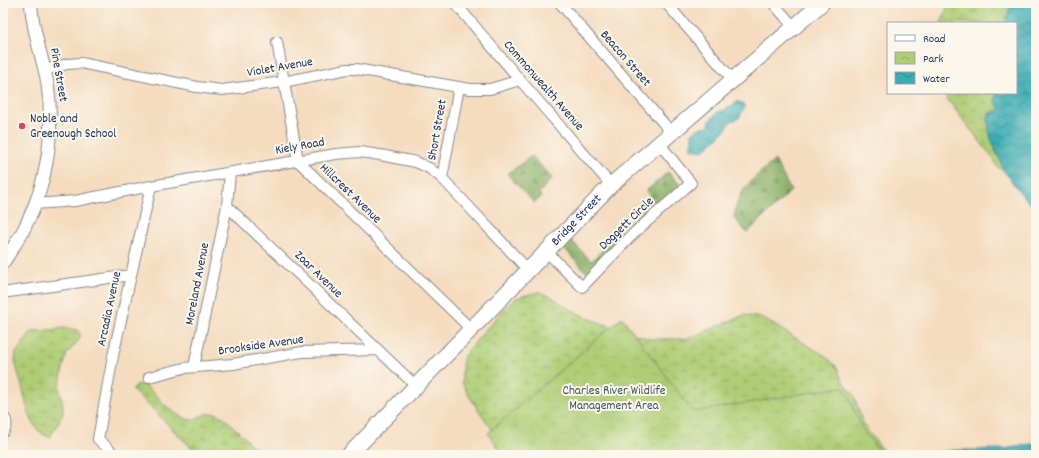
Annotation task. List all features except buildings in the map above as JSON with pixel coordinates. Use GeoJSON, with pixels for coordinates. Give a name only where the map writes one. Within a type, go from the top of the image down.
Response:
{"type":"FeatureCollection","features":[{"type":"Feature","properties":{"kind":"main road","name":"Bridge Street"},"geometry":{"type":"LineString","coordinates":[[349,455],[611,185],[822,3]]}},
{"type":"Feature","properties":{"kind":"street","name":"Pine Street"},"geometry":{"type":"LineString","coordinates":[[3,263],[25,227],[35,204],[44,179],[50,144],[50,108],[45,70],[33,26],[31,3]]}},
{"type":"Feature","properties":{"kind":"street","name":"Commonwealth Avenue"},"geometry":{"type":"LineString","coordinates":[[455,3],[611,185]]}},
{"type":"Feature","properties":{"kind":"street","name":"Beacon Street"},"geometry":{"type":"LineString","coordinates":[[560,3],[671,132]]}},
{"type":"Feature","properties":{"kind":"street"},"geometry":{"type":"LineString","coordinates":[[666,3],[732,80]]}},
{"type":"Feature","properties":{"kind":"street"},"geometry":{"type":"LineString","coordinates":[[773,3],[794,27]]}},
{"type":"Feature","properties":{"kind":"street"},"geometry":{"type":"LineString","coordinates":[[277,42],[298,161]]}},
{"type":"Feature","properties":{"kind":"street","name":"Violet Avenue"},"geometry":{"type":"LineString","coordinates":[[45,70],[67,64],[80,63],[197,87],[222,90],[283,82],[356,69],[470,89],[490,89],[520,80]]}},
{"type":"Feature","properties":{"kind":"street","name":"Short Street"},"geometry":{"type":"LineString","coordinates":[[442,178],[459,88]]}},
{"type":"Feature","properties":{"kind":"street","name":"Doggett Circle"},"geometry":{"type":"LineString","coordinates":[[546,251],[582,287],[634,233],[691,183],[659,143]]}},
{"type":"Feature","properties":{"kind":"street","name":"Kiely Road"},"geometry":{"type":"LineString","coordinates":[[35,204],[75,201],[151,186],[336,154],[360,152],[416,162],[429,168],[442,178],[528,270]]}},
{"type":"Feature","properties":{"kind":"street","name":"Hillcrest Avenue"},"geometry":{"type":"LineString","coordinates":[[298,161],[471,329]]}},
{"type":"Feature","properties":{"kind":"street"},"geometry":{"type":"LineString","coordinates":[[227,206],[230,173]]}},
{"type":"Feature","properties":{"kind":"street","name":"Arcadia Avenue"},"geometry":{"type":"LineString","coordinates":[[115,455],[98,439],[113,356],[151,186]]}},
{"type":"Feature","properties":{"kind":"street","name":"Zoar Avenue"},"geometry":{"type":"LineString","coordinates":[[227,206],[416,386]]}},
{"type":"Feature","properties":{"kind":"street","name":"Moreland Avenue"},"geometry":{"type":"LineString","coordinates":[[194,367],[227,206]]}},
{"type":"Feature","properties":{"kind":"street"},"geometry":{"type":"LineString","coordinates":[[3,292],[131,275]]}},
{"type":"Feature","properties":{"kind":"street","name":"Brookside Avenue"},"geometry":{"type":"LineString","coordinates":[[149,377],[194,367],[233,364],[302,352],[378,350]]}},
{"type":"Feature","properties":{"kind":"street"},"geometry":{"type":"LineString","coordinates":[[3,416],[7,425],[3,432]]}},
{"type":"Feature","properties":{"kind":"green space"},"geometry":{"type":"Polygon","coordinates":[[[949,3],[1014,3],[1009,10],[1007,22],[941,22],[949,3]]]}},
{"type":"Feature","properties":{"kind":"green space"},"geometry":{"type":"Polygon","coordinates":[[[945,94],[997,94],[995,101],[1000,110],[991,113],[988,118],[988,124],[989,132],[1003,170],[997,167],[994,160],[948,100],[945,94]]]}},
{"type":"Feature","properties":{"kind":"green space"},"geometry":{"type":"Polygon","coordinates":[[[532,156],[552,178],[539,193],[541,197],[534,203],[507,174],[532,156]]]}},
{"type":"Feature","properties":{"kind":"green space"},"geometry":{"type":"Polygon","coordinates":[[[775,160],[791,191],[747,233],[734,218],[739,199],[748,184],[775,160]]]}},
{"type":"Feature","properties":{"kind":"green space"},"geometry":{"type":"Polygon","coordinates":[[[668,172],[683,188],[589,275],[563,247],[570,239],[591,261],[653,201],[646,191],[668,172]]]}},
{"type":"Feature","properties":{"kind":"green space"},"geometry":{"type":"Polygon","coordinates":[[[539,292],[552,297],[568,308],[587,318],[650,339],[687,339],[744,315],[762,318],[824,355],[837,367],[842,380],[854,395],[863,424],[885,455],[506,455],[496,435],[471,399],[462,383],[462,365],[464,356],[470,348],[513,300],[539,292]]]}},
{"type":"Feature","properties":{"kind":"green space","name":"Charles River Wildlife Management Area"},"geometry":{"type":"Polygon","coordinates":[[[622,317],[693,412],[842,387],[849,396],[861,427],[882,455],[503,455],[488,433],[622,317]]]}},
{"type":"Feature","properties":{"kind":"green space"},"geometry":{"type":"Polygon","coordinates":[[[64,328],[78,330],[81,337],[67,354],[59,388],[63,405],[63,414],[50,437],[37,429],[33,422],[27,406],[15,361],[16,353],[32,330],[42,331],[64,328]]]}},
{"type":"Feature","properties":{"kind":"green space"},"geometry":{"type":"Polygon","coordinates":[[[140,384],[146,386],[159,398],[163,404],[178,415],[189,420],[206,414],[218,414],[226,419],[254,447],[262,452],[263,455],[200,455],[134,392],[133,389],[140,384]]]}},
{"type":"Feature","properties":{"kind":"water"},"geometry":{"type":"Polygon","coordinates":[[[1014,3],[1036,3],[1036,210],[1022,195],[1003,170],[989,130],[989,113],[994,113],[1000,110],[995,101],[997,94],[1017,94],[1017,22],[1007,22],[1006,20],[1009,10],[1014,3]]]}},
{"type":"Feature","properties":{"kind":"water"},"geometry":{"type":"Polygon","coordinates":[[[738,101],[745,107],[739,118],[730,122],[722,134],[703,151],[691,149],[692,133],[701,127],[709,126],[710,120],[717,112],[738,101]]]}},
{"type":"Feature","properties":{"kind":"water"},"geometry":{"type":"Polygon","coordinates":[[[1036,443],[1036,455],[923,455],[954,450],[1004,449],[1036,443]]]}},
{"type":"Feature","properties":{"kind":"place","name":"Noble and Greenough School"},"geometry":{"type":"Point","coordinates":[22,126]}}]}
